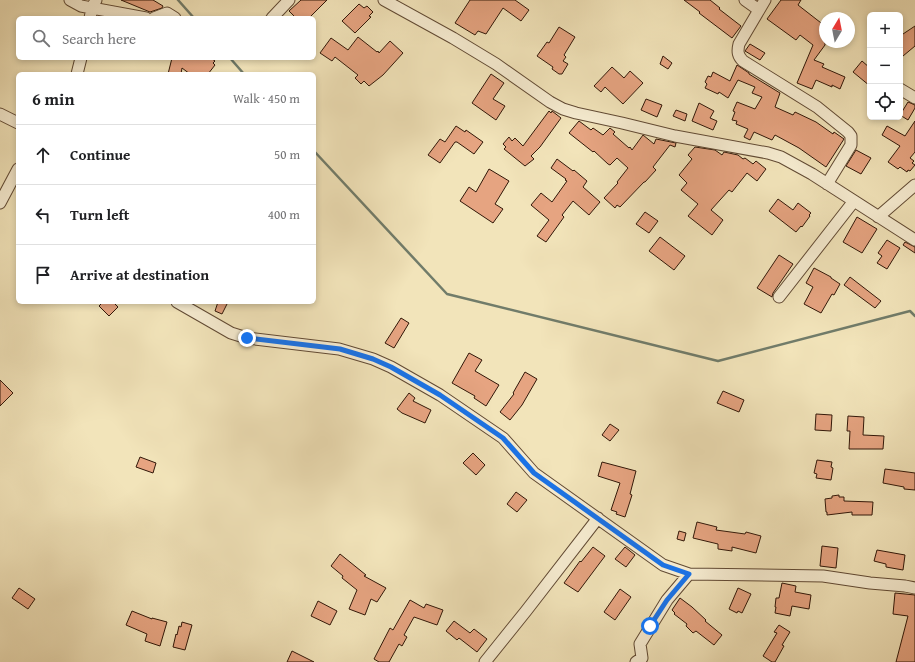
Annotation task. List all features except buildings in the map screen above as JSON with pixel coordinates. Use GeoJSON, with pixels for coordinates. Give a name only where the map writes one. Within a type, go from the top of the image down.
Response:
{"type":"FeatureCollection","features":[{"type":"Feature","properties":{"kind":"street"},"geometry":{"type":"LineString","coordinates":[[70,0],[81,6],[135,16]]}},
{"type":"Feature","properties":{"kind":"street"},"geometry":{"type":"LineString","coordinates":[[274,16],[289,0]]}},
{"type":"Feature","properties":{"kind":"street"},"geometry":{"type":"LineString","coordinates":[[384,0],[453,38],[496,64],[550,102],[563,109],[675,136],[768,153],[781,157],[827,184],[915,240]]}},
{"type":"Feature","properties":{"kind":"street"},"geometry":{"type":"LineString","coordinates":[[745,0],[759,10]]}},
{"type":"Feature","properties":{"kind":"street"},"geometry":{"type":"LineString","coordinates":[[766,0],[739,44],[737,51],[739,57],[744,61],[817,107],[851,136],[851,144],[827,184]]}},
{"type":"Feature","properties":{"kind":"street"},"geometry":{"type":"LineString","coordinates":[[159,16],[167,13],[172,16]]}},
{"type":"Feature","properties":{"kind":"street"},"geometry":{"type":"LineString","coordinates":[[78,72],[80,60]]}},
{"type":"Feature","properties":{"kind":"street"},"geometry":{"type":"LineString","coordinates":[[903,91],[915,98]]}},
{"type":"Feature","properties":{"kind":"street"},"geometry":{"type":"LineString","coordinates":[[0,114],[16,122]]}},
{"type":"Feature","properties":{"kind":"street"},"geometry":{"type":"LineString","coordinates":[[878,217],[915,185]]}},
{"type":"Feature","properties":{"kind":"street"},"geometry":{"type":"LineString","coordinates":[[0,204],[14,187]]}},
{"type":"Feature","properties":{"kind":"street"},"geometry":{"type":"LineString","coordinates":[[779,297],[854,201]]}},
{"type":"Feature","properties":{"kind":"street"},"geometry":{"type":"LineString","coordinates":[[180,304],[231,333],[247,338],[340,349],[373,359],[391,367],[440,395],[503,438],[534,473],[663,565],[689,574],[823,576],[915,588]]}},
{"type":"Feature","properties":{"kind":"street"},"geometry":{"type":"LineString","coordinates":[[485,662],[598,518]]}},
{"type":"Feature","properties":{"kind":"street"},"geometry":{"type":"LineString","coordinates":[[636,662],[642,658],[640,644],[650,626],[667,600],[689,574]]}},
{"type":"Feature","properties":{"kind":"waterway"},"geometry":{"type":"LineString","coordinates":[[178,0],[192,16]]}},
{"type":"Feature","properties":{"kind":"waterway"},"geometry":{"type":"LineString","coordinates":[[232,60],[242,72]]}},
{"type":"Feature","properties":{"kind":"waterway"},"geometry":{"type":"LineString","coordinates":[[316,153],[447,294],[718,361],[910,311],[915,316]]}},
{"type":"Feature","properties":{"kind":"route"},"geometry":{"type":"LineString","coordinates":[[247,338],[340,349],[373,359],[391,367],[440,395],[503,438],[534,473],[663,565],[689,574],[667,600],[650,626]]}}]}
